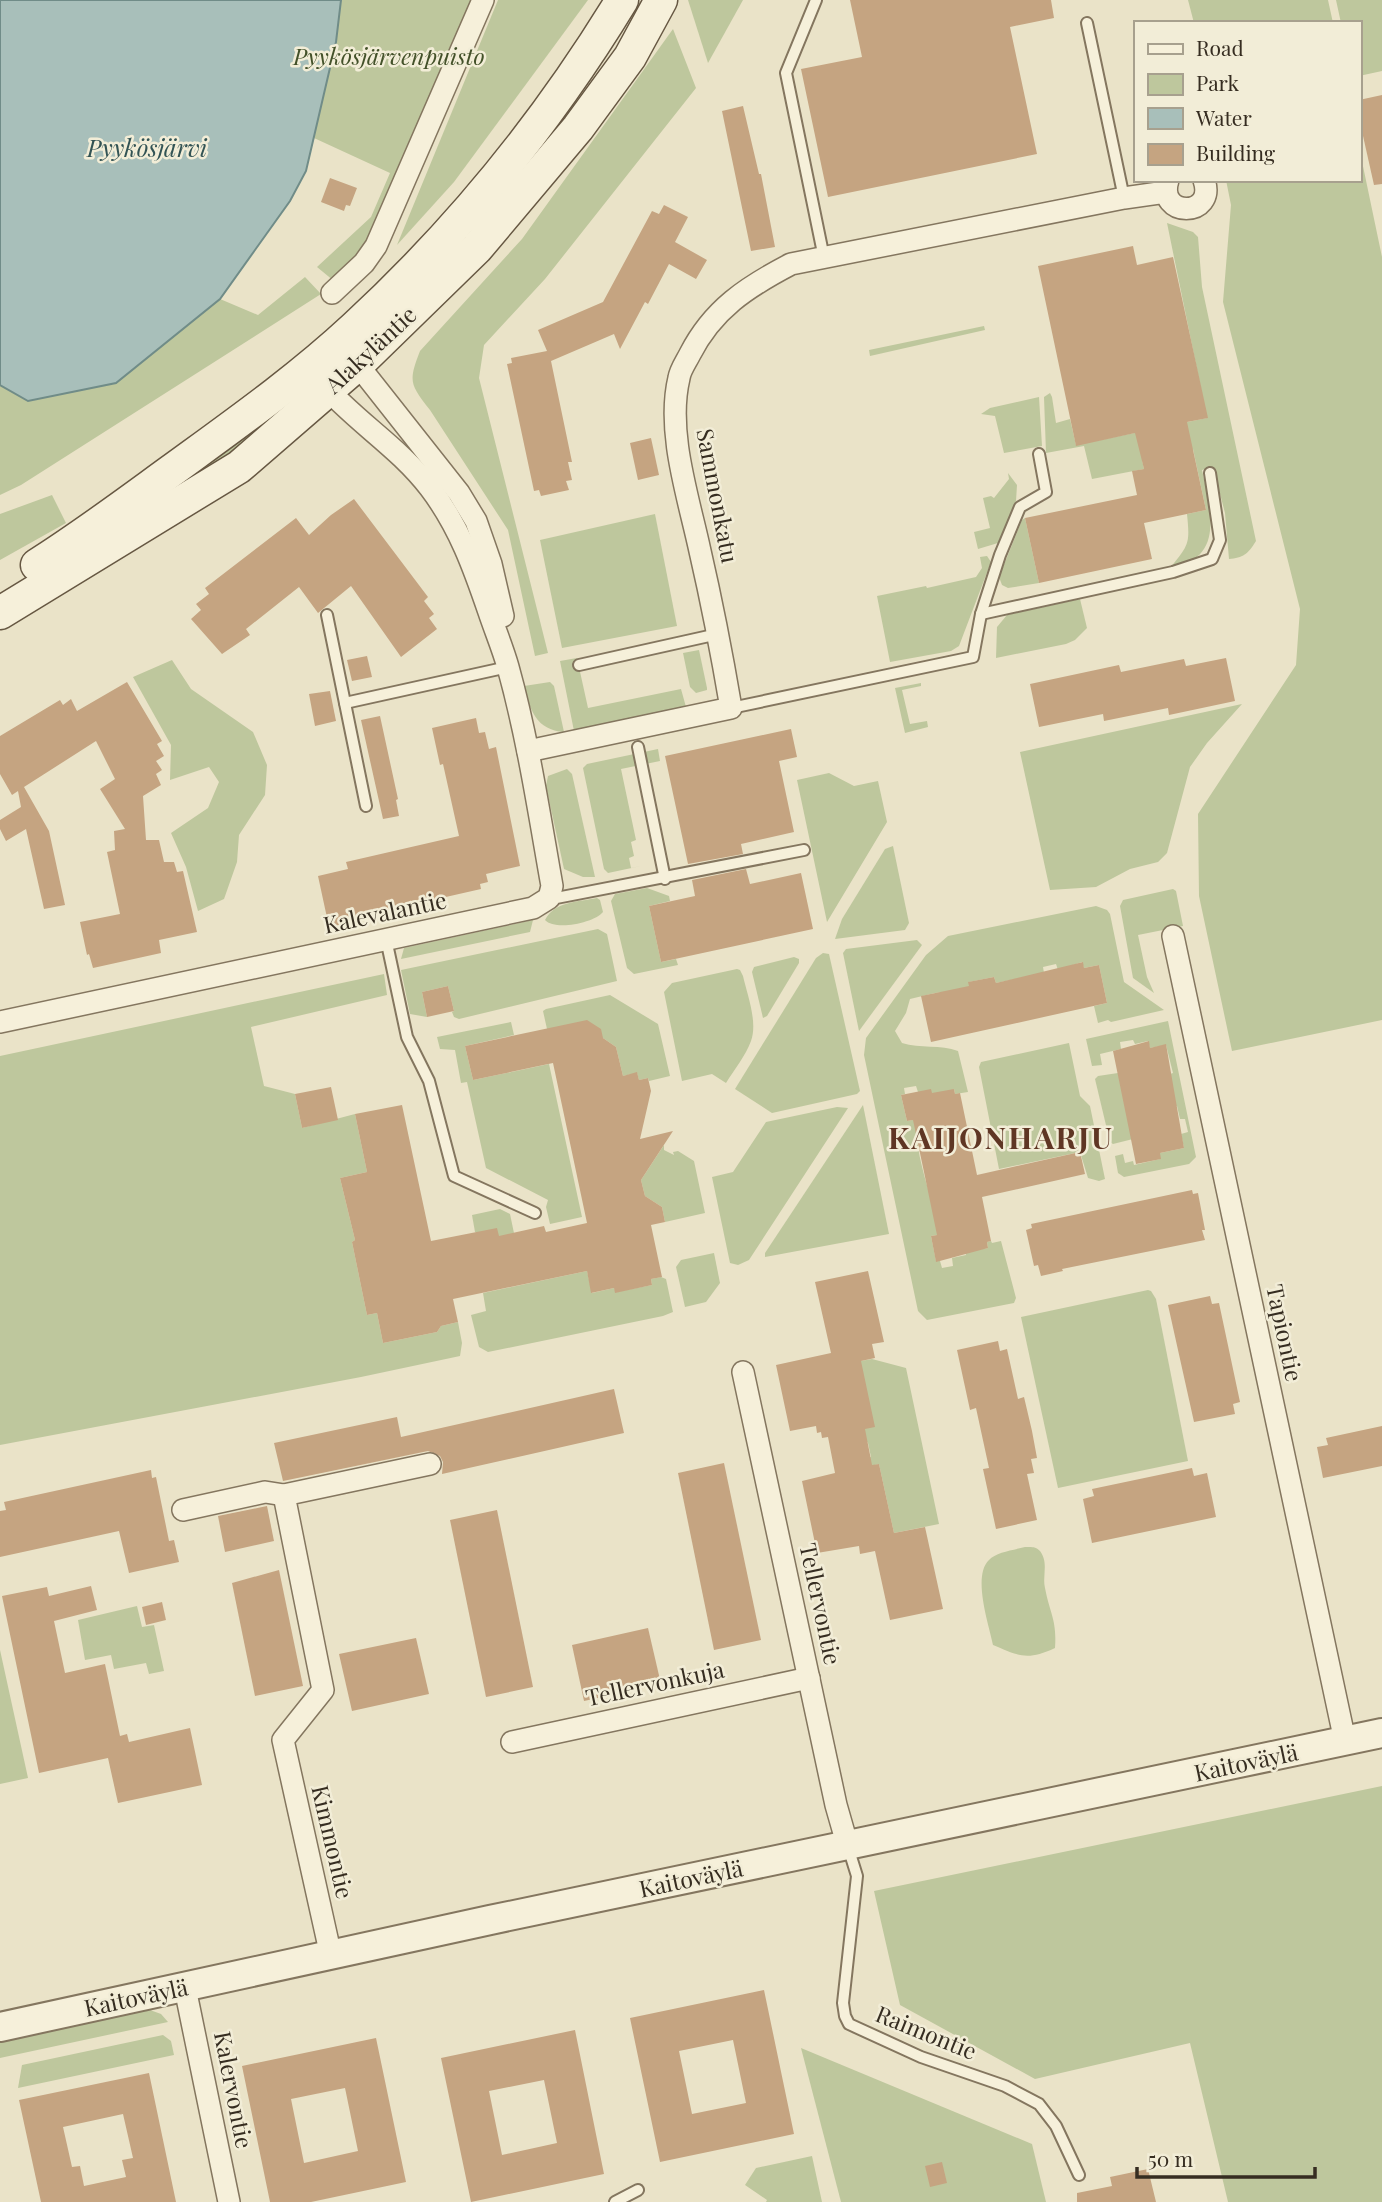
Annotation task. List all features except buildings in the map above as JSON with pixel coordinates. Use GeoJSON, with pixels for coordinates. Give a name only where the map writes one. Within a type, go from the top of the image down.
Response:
{"type":"FeatureCollection","features":[{"type":"Feature","properties":{"kind":"main road","name":"Alakyläntie"},"geometry":{"type":"LineString","coordinates":[[348,353],[545,116],[622,0]]}},
{"type":"Feature","properties":{"kind":"main road","name":"Alakyläntie"},"geometry":{"type":"LineString","coordinates":[[0,589],[318,379],[477,248],[578,128],[630,57],[661,0]]}},
{"type":"Feature","properties":{"kind":"main road","name":"Alakyläntie"},"geometry":{"type":"LineString","coordinates":[[0,613],[239,467],[318,379]]}},
{"type":"Feature","properties":{"kind":"street"},"geometry":{"type":"LineString","coordinates":[[332,293],[364,263],[376,246],[483,0]]}},
{"type":"Feature","properties":{"kind":"street","name":"Sammonkatu"},"geometry":{"type":"LineString","coordinates":[[731,708],[675,430],[679,376],[694,347],[729,301],[791,264],[1124,198],[1167,186],[1172,203],[1177,207],[1189,209],[1196,207],[1205,198],[1204,182]]}},
{"type":"Feature","properties":{"kind":"street"},"geometry":{"type":"LineString","coordinates":[[348,353],[459,493],[476,522],[491,564],[503,613],[508,667]]}},
{"type":"Feature","properties":{"kind":"street"},"geometry":{"type":"LineString","coordinates":[[318,379],[430,487],[461,535],[508,667],[528,751],[552,886],[549,898],[544,901]]}},
{"type":"Feature","properties":{"kind":"street"},"geometry":{"type":"LineString","coordinates":[[528,751],[731,708]]}},
{"type":"Feature","properties":{"kind":"street","name":"Kalevalantie"},"geometry":{"type":"LineString","coordinates":[[0,1022],[533,908],[544,901]]}},
{"type":"Feature","properties":{"kind":"street","name":"Tapiontie"},"geometry":{"type":"LineString","coordinates":[[1173,936],[1345,1741]]}},
{"type":"Feature","properties":{"kind":"street","name":"Tellervontie"},"geometry":{"type":"LineString","coordinates":[[743,1372],[836,1805],[848,1847]]}},
{"type":"Feature","properties":{"kind":"street"},"geometry":{"type":"LineString","coordinates":[[183,1510],[265,1493],[284,1495],[430,1464]]}},
{"type":"Feature","properties":{"kind":"street","name":"Kimmontie"},"geometry":{"type":"LineString","coordinates":[[284,1495],[323,1689],[283,1740],[331,1956]]}},
{"type":"Feature","properties":{"kind":"street","name":"Tellervonkuja"},"geometry":{"type":"LineString","coordinates":[[512,1742],[809,1678]]}},
{"type":"Feature","properties":{"kind":"street","name":"Kaitoväylä"},"geometry":{"type":"LineString","coordinates":[[0,2027],[503,1917],[848,1847],[1382,1733]]}},
{"type":"Feature","properties":{"kind":"street","name":"Kalervontie"},"geometry":{"type":"LineString","coordinates":[[186,1988],[229,2202]]}},
{"type":"Feature","properties":{"kind":"lane"},"geometry":{"type":"LineString","coordinates":[[816,0],[786,73],[824,258]]}},
{"type":"Feature","properties":{"kind":"lane"},"geometry":{"type":"LineString","coordinates":[[1087,23],[1124,198]]}},
{"type":"Feature","properties":{"kind":"lane"},"geometry":{"type":"LineString","coordinates":[[731,708],[973,657],[981,614],[1000,555],[1020,508],[1046,492],[1039,454]]}},
{"type":"Feature","properties":{"kind":"lane"},"geometry":{"type":"LineString","coordinates":[[981,614],[1174,572],[1212,559],[1220,540],[1210,473]]}},
{"type":"Feature","properties":{"kind":"lane"},"geometry":{"type":"LineString","coordinates":[[327,615],[366,806]]}},
{"type":"Feature","properties":{"kind":"lane"},"geometry":{"type":"LineString","coordinates":[[579,665],[718,634]]}},
{"type":"Feature","properties":{"kind":"lane"},"geometry":{"type":"LineString","coordinates":[[345,703],[508,667]]}},
{"type":"Feature","properties":{"kind":"lane"},"geometry":{"type":"LineString","coordinates":[[638,747],[665,879]]}},
{"type":"Feature","properties":{"kind":"lane"},"geometry":{"type":"LineString","coordinates":[[544,901],[804,850]]}},
{"type":"Feature","properties":{"kind":"lane"},"geometry":{"type":"LineString","coordinates":[[386,939],[407,1037],[429,1080],[454,1176],[535,1213]]}},
{"type":"Feature","properties":{"kind":"lane","name":"Raimontie"},"geometry":{"type":"LineString","coordinates":[[848,1847],[857,1876],[843,2003],[849,2024],[921,2057],[1005,2086],[1039,2104],[1056,2126],[1079,2175]]}},
{"type":"Feature","properties":{"kind":"lane"},"geometry":{"type":"LineString","coordinates":[[615,2202],[638,2190]]}},
{"type":"Feature","properties":{"kind":"green space","name":"Pyykösjärvenpuisto"},"geometry":{"type":"Polygon","coordinates":[[[341,0],[473,0],[364,250],[334,281],[317,267],[371,217],[390,173],[314,138],[336,42],[341,0]]]}},
{"type":"Feature","properties":{"kind":"green space"},"geometry":{"type":"Polygon","coordinates":[[[498,0],[588,0],[454,182],[397,245],[498,0]]]}},
{"type":"Feature","properties":{"kind":"green space"},"geometry":{"type":"Polygon","coordinates":[[[688,0],[743,0],[708,63],[688,0]]]}},
{"type":"Feature","properties":{"kind":"green space"},"geometry":{"type":"Polygon","coordinates":[[[1188,0],[1328,0],[1333,21],[1193,21],[1188,0]]]}},
{"type":"Feature","properties":{"kind":"green space"},"geometry":{"type":"Polygon","coordinates":[[[1336,0],[1382,0],[1382,71],[1361,76],[1361,21],[1341,21],[1336,0]]]}},
{"type":"Feature","properties":{"kind":"green space"},"geometry":{"type":"Polygon","coordinates":[[[673,29],[696,88],[545,279],[484,345],[479,378],[548,653],[535,656],[508,530],[418,394],[413,382],[414,370],[420,351],[522,239],[673,29]]]}},
{"type":"Feature","properties":{"kind":"green space"},"geometry":{"type":"Polygon","coordinates":[[[1361,157],[1382,257],[1382,1020],[1232,1051],[1199,896],[1198,814],[1296,665],[1300,609],[1223,302],[1231,205],[1226,182],[1361,182],[1361,157]]]}},
{"type":"Feature","properties":{"kind":"green space"},"geometry":{"type":"Polygon","coordinates":[[[1167,223],[1193,232],[1198,237],[1202,287],[1256,541],[1245,554],[1229,559],[1225,513],[1213,467],[1202,470],[1210,515],[1207,543],[1200,554],[1188,562],[1171,567],[1187,543],[1187,514],[1206,510],[1193,449],[1142,460],[1144,469],[1092,479],[1084,446],[1046,453],[1044,397],[1050,393],[1052,397],[1056,423],[1070,419],[1076,445],[1207,418],[1167,223]]]}},
{"type":"Feature","properties":{"kind":"green space"},"geometry":{"type":"Polygon","coordinates":[[[305,277],[321,294],[21,485],[0,495],[0,385],[28,401],[116,383],[220,299],[258,315],[305,277]]]}},
{"type":"Feature","properties":{"kind":"green space"},"geometry":{"type":"Polygon","coordinates":[[[984,326],[985,330],[870,356],[869,350],[984,326]]]}},
{"type":"Feature","properties":{"kind":"green space"},"geometry":{"type":"Polygon","coordinates":[[[1039,397],[1042,446],[1004,453],[995,416],[981,414],[990,408],[1039,397]]]}},
{"type":"Feature","properties":{"kind":"green space"},"geometry":{"type":"Polygon","coordinates":[[[280,406],[284,414],[211,469],[133,513],[280,406]]]}},
{"type":"Feature","properties":{"kind":"green space"},"geometry":{"type":"Polygon","coordinates":[[[1008,473],[1017,485],[1016,501],[998,543],[978,549],[974,532],[990,528],[983,498],[994,498],[1009,479],[1008,473]]]}},
{"type":"Feature","properties":{"kind":"green space"},"geometry":{"type":"Polygon","coordinates":[[[52,495],[66,523],[0,560],[0,514],[52,495]]]}},
{"type":"Feature","properties":{"kind":"green space"},"geometry":{"type":"Polygon","coordinates":[[[655,514],[677,626],[562,648],[540,540],[655,514]]]}},
{"type":"Feature","properties":{"kind":"green space"},"geometry":{"type":"Polygon","coordinates":[[[1025,518],[1039,583],[1008,588],[1002,585],[999,577],[1025,518]]]}},
{"type":"Feature","properties":{"kind":"green space"},"geometry":{"type":"Polygon","coordinates":[[[987,556],[991,562],[959,646],[951,651],[890,662],[877,596],[976,577],[982,568],[980,557],[987,556]]]}},
{"type":"Feature","properties":{"kind":"green space"},"geometry":{"type":"Polygon","coordinates":[[[1080,599],[1087,628],[1075,640],[996,658],[997,627],[1007,615],[1080,599]]]}},
{"type":"Feature","properties":{"kind":"green space"},"geometry":{"type":"Polygon","coordinates":[[[699,650],[707,690],[696,693],[690,687],[683,653],[699,650]]]}},
{"type":"Feature","properties":{"kind":"green space"},"geometry":{"type":"Polygon","coordinates":[[[577,658],[588,708],[681,689],[686,707],[574,731],[560,661],[577,658]]]}},
{"type":"Feature","properties":{"kind":"green space"},"geometry":{"type":"Polygon","coordinates":[[[172,660],[191,689],[253,732],[267,765],[265,795],[239,835],[237,862],[224,899],[198,911],[186,867],[171,833],[208,808],[219,782],[209,767],[170,780],[171,745],[133,677],[172,660]]]}},
{"type":"Feature","properties":{"kind":"green space"},"geometry":{"type":"Polygon","coordinates":[[[550,682],[554,686],[564,732],[541,723],[532,711],[524,686],[550,682]]]}},
{"type":"Feature","properties":{"kind":"green space"},"geometry":{"type":"Polygon","coordinates":[[[921,683],[921,686],[902,690],[910,724],[927,721],[928,727],[905,733],[895,688],[921,683]]]}},
{"type":"Feature","properties":{"kind":"green space"},"geometry":{"type":"Polygon","coordinates":[[[1242,704],[1207,743],[1190,767],[1167,853],[1158,862],[1130,869],[1096,887],[1050,890],[1020,752],[1242,704]]]}},
{"type":"Feature","properties":{"kind":"green space"},"geometry":{"type":"Polygon","coordinates":[[[658,749],[660,761],[621,769],[636,840],[631,842],[634,856],[629,858],[631,868],[641,866],[608,873],[604,869],[583,768],[587,764],[658,749]]]}},
{"type":"Feature","properties":{"kind":"green space"},"geometry":{"type":"Polygon","coordinates":[[[567,769],[572,774],[595,877],[583,877],[564,869],[546,786],[548,776],[567,769]]]}},
{"type":"Feature","properties":{"kind":"green space"},"geometry":{"type":"Polygon","coordinates":[[[829,773],[854,786],[878,781],[887,822],[827,922],[797,780],[829,773]]]}},
{"type":"Feature","properties":{"kind":"green space"},"geometry":{"type":"Polygon","coordinates":[[[893,846],[909,923],[905,930],[835,939],[842,919],[885,849],[893,846]]]}},
{"type":"Feature","properties":{"kind":"green space"},"geometry":{"type":"Polygon","coordinates":[[[647,888],[669,896],[670,901],[649,906],[661,962],[676,959],[678,965],[634,974],[627,968],[611,901],[615,894],[647,888]]]}},
{"type":"Feature","properties":{"kind":"green space"},"geometry":{"type":"Polygon","coordinates":[[[1173,889],[1176,891],[1183,926],[1138,935],[1147,977],[1154,993],[1133,978],[1120,906],[1123,900],[1173,889]]]}},
{"type":"Feature","properties":{"kind":"green space"},"geometry":{"type":"Polygon","coordinates":[[[597,898],[603,912],[592,919],[565,925],[545,920],[561,906],[597,898]]]}},
{"type":"Feature","properties":{"kind":"green space"},"geometry":{"type":"Polygon","coordinates":[[[1096,906],[1110,914],[1124,982],[1164,1010],[1098,1023],[1094,1006],[1107,1003],[1099,965],[1084,968],[1082,962],[1058,970],[1056,964],[1043,967],[1044,973],[996,983],[994,977],[969,982],[970,989],[910,999],[906,1013],[895,1031],[902,1043],[958,1051],[968,1092],[955,1094],[954,1089],[943,1097],[918,1092],[916,1086],[904,1088],[905,1094],[901,1095],[907,1121],[918,1119],[920,1160],[942,1234],[931,1236],[936,1261],[940,1261],[942,1268],[953,1266],[952,1258],[966,1255],[964,1246],[976,1250],[988,1248],[987,1242],[1001,1241],[1016,1298],[1014,1303],[927,1320],[918,1311],[864,1055],[866,1038],[926,955],[948,936],[1096,906]]]}},
{"type":"Feature","properties":{"kind":"green space"},"geometry":{"type":"Polygon","coordinates":[[[533,920],[530,932],[401,959],[404,948],[533,920]]]}},
{"type":"Feature","properties":{"kind":"green space"},"geometry":{"type":"Polygon","coordinates":[[[598,929],[607,934],[617,981],[459,1019],[454,1017],[452,1012],[454,1011],[448,986],[422,992],[427,1017],[410,1014],[401,970],[598,929]]]}},
{"type":"Feature","properties":{"kind":"green space"},"geometry":{"type":"Polygon","coordinates":[[[917,940],[922,945],[859,1031],[843,953],[846,949],[917,940]]]}},
{"type":"Feature","properties":{"kind":"green space"},"geometry":{"type":"Polygon","coordinates":[[[823,953],[829,954],[860,1091],[857,1094],[772,1113],[735,1089],[816,958],[823,953]]]}},
{"type":"Feature","properties":{"kind":"green space"},"geometry":{"type":"Polygon","coordinates":[[[794,957],[799,959],[799,963],[767,1016],[763,1018],[752,972],[754,967],[794,957]]]}},
{"type":"Feature","properties":{"kind":"green space"},"geometry":{"type":"Polygon","coordinates":[[[737,969],[743,976],[753,1017],[753,1033],[749,1046],[726,1083],[712,1074],[682,1081],[664,992],[672,983],[737,969]]]}},
{"type":"Feature","properties":{"kind":"green space"},"geometry":{"type":"Polygon","coordinates":[[[384,974],[387,995],[251,1027],[264,1086],[295,1094],[302,1128],[355,1114],[367,1172],[340,1178],[355,1240],[352,1242],[367,1315],[377,1313],[383,1343],[437,1332],[441,1326],[458,1322],[462,1343],[460,1356],[0,1445],[0,1056],[384,974]]]}},
{"type":"Feature","properties":{"kind":"green space"},"geometry":{"type":"Polygon","coordinates":[[[610,995],[658,1024],[670,1076],[649,1081],[648,1078],[639,1080],[637,1073],[623,1076],[616,1047],[603,1038],[547,1029],[543,1011],[546,1009],[610,995]]]}},
{"type":"Feature","properties":{"kind":"green space"},"geometry":{"type":"Polygon","coordinates":[[[1168,1021],[1196,1157],[1189,1164],[1124,1177],[1118,1173],[1115,1156],[1123,1154],[1125,1163],[1133,1161],[1134,1165],[1160,1159],[1160,1153],[1184,1148],[1181,1134],[1188,1132],[1185,1119],[1180,1119],[1177,1106],[1169,1107],[1170,1074],[1173,1073],[1166,1045],[1150,1048],[1148,1041],[1135,1044],[1133,1040],[1120,1042],[1121,1049],[1100,1054],[1102,1065],[1092,1066],[1086,1039],[1168,1021]]]}},
{"type":"Feature","properties":{"kind":"green space"},"geometry":{"type":"Polygon","coordinates":[[[511,1022],[514,1035],[465,1046],[473,1080],[549,1064],[582,1217],[550,1224],[546,1207],[548,1200],[486,1168],[467,1082],[461,1083],[455,1050],[440,1049],[437,1037],[511,1022]]]}},
{"type":"Feature","properties":{"kind":"green space"},"geometry":{"type":"Polygon","coordinates":[[[1069,1043],[1080,1096],[1090,1106],[1105,1179],[1099,1181],[1088,1178],[1080,1152],[999,1169],[979,1067],[981,1062],[1069,1043]]]}},
{"type":"Feature","properties":{"kind":"green space"},"geometry":{"type":"Polygon","coordinates":[[[1118,1073],[1137,1138],[1113,1144],[1110,1142],[1095,1079],[1098,1076],[1118,1073]]]}},
{"type":"Feature","properties":{"kind":"green space"},"geometry":{"type":"Polygon","coordinates":[[[863,1105],[889,1234],[765,1257],[765,1253],[863,1105]]]}},
{"type":"Feature","properties":{"kind":"green space"},"geometry":{"type":"Polygon","coordinates":[[[837,1107],[848,1108],[749,1260],[738,1265],[730,1263],[712,1177],[733,1172],[766,1122],[837,1107]]]}},
{"type":"Feature","properties":{"kind":"green space"},"geometry":{"type":"Polygon","coordinates":[[[664,1145],[664,1150],[674,1155],[673,1152],[678,1151],[694,1161],[705,1213],[665,1222],[662,1207],[645,1196],[641,1180],[664,1145]]]}},
{"type":"Feature","properties":{"kind":"green space"},"geometry":{"type":"Polygon","coordinates":[[[500,1209],[510,1214],[515,1238],[500,1241],[475,1232],[472,1215],[500,1209]]]}},
{"type":"Feature","properties":{"kind":"green space"},"geometry":{"type":"Polygon","coordinates":[[[714,1253],[720,1283],[706,1302],[685,1307],[676,1267],[681,1260],[714,1253]]]}},
{"type":"Feature","properties":{"kind":"green space"},"geometry":{"type":"Polygon","coordinates":[[[587,1271],[592,1293],[614,1288],[616,1292],[652,1285],[651,1279],[666,1279],[673,1312],[488,1352],[479,1347],[471,1315],[486,1311],[483,1293],[587,1271]]]}},
{"type":"Feature","properties":{"kind":"green space"},"geometry":{"type":"Polygon","coordinates":[[[1148,1290],[1156,1299],[1188,1461],[1058,1488],[1021,1317],[1148,1290]]]}},
{"type":"Feature","properties":{"kind":"green space"},"geometry":{"type":"Polygon","coordinates":[[[872,1359],[906,1368],[939,1524],[894,1533],[879,1464],[866,1467],[864,1459],[871,1457],[868,1443],[858,1430],[861,1361],[872,1359]]]}},
{"type":"Feature","properties":{"kind":"green space"},"geometry":{"type":"Polygon","coordinates":[[[1025,1547],[1037,1548],[1043,1556],[1044,1583],[1055,1638],[1055,1648],[1030,1656],[993,1645],[982,1589],[984,1567],[992,1557],[1025,1547]]]}},
{"type":"Feature","properties":{"kind":"green space"},"geometry":{"type":"Polygon","coordinates":[[[137,1606],[142,1627],[154,1625],[164,1671],[149,1674],[146,1663],[114,1669],[111,1655],[85,1660],[78,1620],[137,1606]]]}},
{"type":"Feature","properties":{"kind":"green space"},"geometry":{"type":"Polygon","coordinates":[[[0,1650],[28,1778],[0,1784],[0,1650]]]}},
{"type":"Feature","properties":{"kind":"green space"},"geometry":{"type":"Polygon","coordinates":[[[1382,1786],[1382,2202],[1228,2202],[1190,2043],[1035,2079],[900,2005],[874,1891],[1382,1786]]]}},
{"type":"Feature","properties":{"kind":"green space"},"geometry":{"type":"Polygon","coordinates":[[[150,2010],[161,2014],[168,2022],[0,2058],[0,2041],[150,2010]]]}},
{"type":"Feature","properties":{"kind":"green space"},"geometry":{"type":"Polygon","coordinates":[[[163,2035],[171,2041],[174,2055],[18,2088],[22,2065],[163,2035]]]}},
{"type":"Feature","properties":{"kind":"green space"},"geometry":{"type":"Polygon","coordinates":[[[801,2048],[1032,2144],[1046,2202],[841,2202],[801,2048]]]}},
{"type":"Feature","properties":{"kind":"green space"},"geometry":{"type":"Polygon","coordinates":[[[812,2156],[822,2202],[766,2202],[767,2200],[745,2185],[756,2168],[812,2156]]]}},
{"type":"Feature","properties":{"kind":"water","name":"Pyykösjärvi"},"geometry":{"type":"Polygon","coordinates":[[[0,0],[341,0],[336,42],[306,171],[290,201],[220,299],[116,383],[28,401],[0,385],[0,0]]]}},
{"type":"Feature","properties":{"kind":"district","name":"KAIJONHARJU"},"geometry":{"type":"Point","coordinates":[1001,1139]}}]}
